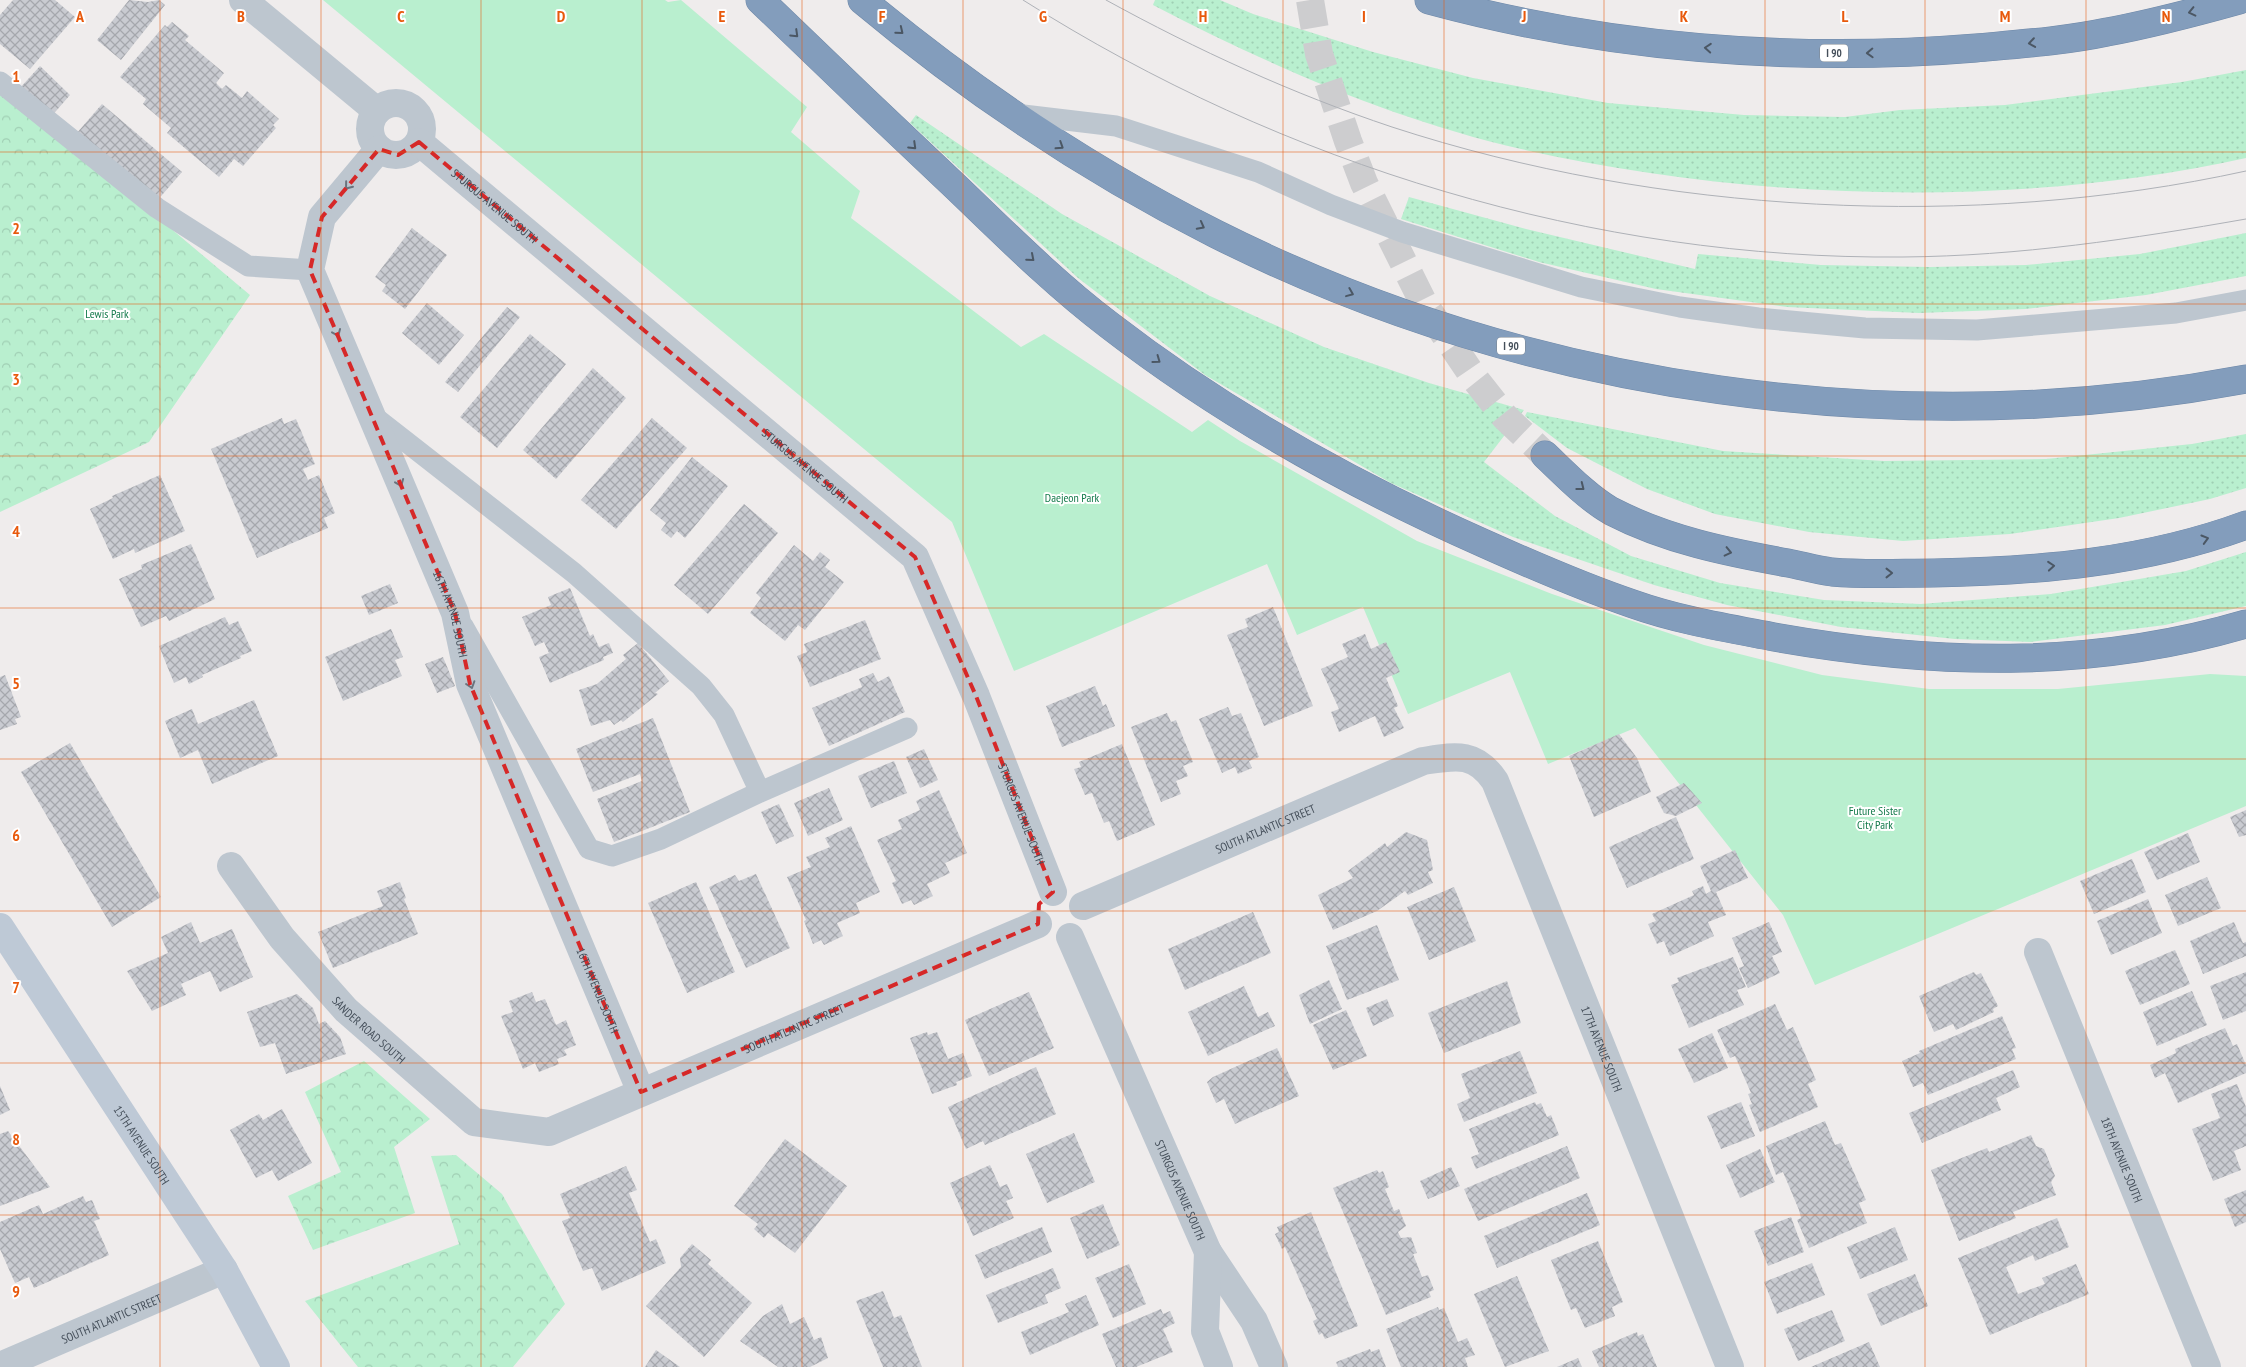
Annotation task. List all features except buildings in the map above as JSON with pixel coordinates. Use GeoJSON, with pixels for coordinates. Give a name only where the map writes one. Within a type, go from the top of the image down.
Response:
{"type":"FeatureCollection","features":[{"type":"Feature","properties":{"kind":"highway"},"geometry":{"type":"LineString","coordinates":[[760,0],[1024,251],[1106,323],[1199,391],[1310,459],[1425,518],[1534,566],[1636,605],[1728,628],[1822,645],[1917,657],[2013,659],[2121,651],[2212,634],[2246,624]]}},
{"type":"Feature","properties":{"kind":"highway","name":"I 90"},"geometry":{"type":"LineString","coordinates":[[862,0],[945,66],[1010,113],[1077,157],[1217,235],[1289,268],[1364,298],[1516,348],[1672,382],[1831,401],[1911,405],[1991,405],[2071,401],[2151,394],[2246,379]]}},
{"type":"Feature","properties":{"kind":"highway","name":"I 90"},"geometry":{"type":"LineString","coordinates":[[1429,0],[1528,23],[1609,37],[1692,47],[1858,54],[2024,44],[2106,33],[2239,0]]}},
{"type":"Feature","properties":{"kind":"highway"},"geometry":{"type":"LineString","coordinates":[[1545,455],[1570,479],[1610,510],[1644,526],[1697,545],[1742,556],[1832,572],[1949,572],[2087,563],[2164,551],[2246,525]]}},
{"type":"Feature","properties":{"kind":"main road","name":"15TH AVENUE SOUTH"},"geometry":{"type":"LineString","coordinates":[[0,927],[224,1270],[276,1367]]}},
{"type":"Feature","properties":{"kind":"street"},"geometry":{"type":"LineString","coordinates":[[244,0],[377,111]]}},
{"type":"Feature","properties":{"kind":"street"},"geometry":{"type":"LineString","coordinates":[[396,103],[413,109],[421,124],[419,142],[414,148],[398,155],[390,154],[379,148],[371,139],[370,123],[377,111],[388,104],[396,103]]}},
{"type":"Feature","properties":{"kind":"street","name":"STURGUS AVENUE SOUTH"},"geometry":{"type":"LineString","coordinates":[[419,142],[914,557],[976,696],[1053,892]]}},
{"type":"Feature","properties":{"kind":"street"},"geometry":{"type":"LineString","coordinates":[[310,270],[322,217],[379,148]]}},
{"type":"Feature","properties":{"kind":"street","name":"16TH AVENUE SOUTH"},"geometry":{"type":"LineString","coordinates":[[310,270],[455,613],[470,684],[641,1092]]}},
{"type":"Feature","properties":{"kind":"street","name":"SOUTH ATLANTIC STREET"},"geometry":{"type":"LineString","coordinates":[[1083,906],[1423,761],[1449,757]]}},
{"type":"Feature","properties":{"kind":"street","name":"17TH AVENUE SOUTH"},"geometry":{"type":"LineString","coordinates":[[1449,757],[1468,758],[1486,767],[1495,781],[1730,1367]]}},
{"type":"Feature","properties":{"kind":"street","name":"SANDER ROAD SOUTH"},"geometry":{"type":"LineString","coordinates":[[231,866],[282,938],[346,1010],[474,1122],[549,1132]]}},
{"type":"Feature","properties":{"kind":"street"},"geometry":{"type":"LineString","coordinates":[[1064,891],[1072,893],[1083,906],[1084,919],[1082,926],[1070,937],[1053,938],[1046,934],[1038,924],[1036,913],[1039,904],[1043,898],[1053,892],[1064,891]]}},
{"type":"Feature","properties":{"kind":"street","name":"SOUTH ATLANTIC STREET"},"geometry":{"type":"LineString","coordinates":[[549,1132],[1038,924]]}},
{"type":"Feature","properties":{"kind":"street","name":"STURGUS AVENUE SOUTH"},"geometry":{"type":"LineString","coordinates":[[1070,937],[1208,1252],[1254,1321],[1274,1367]]}},
{"type":"Feature","properties":{"kind":"street","name":"18TH AVENUE SOUTH"},"geometry":{"type":"LineString","coordinates":[[2038,952],[2208,1367]]}},
{"type":"Feature","properties":{"kind":"street","name":"STURGUS AVENUE SOUTH"},"geometry":{"type":"LineString","coordinates":[[1208,1252],[1205,1331],[1219,1367]]}},
{"type":"Feature","properties":{"kind":"street","name":"SOUTH ATLANTIC STREET"},"geometry":{"type":"LineString","coordinates":[[0,1366],[224,1270]]}},
{"type":"Feature","properties":{"kind":"lane"},"geometry":{"type":"LineString","coordinates":[[0,82],[157,208],[248,266],[310,270]]}},
{"type":"Feature","properties":{"kind":"lane"},"geometry":{"type":"LineString","coordinates":[[1010,113],[1116,126],[1258,172],[1331,205],[1448,247],[1581,287],[1680,307],[1758,318],[1865,328],[1978,330],[2176,313],[2246,300]]}},
{"type":"Feature","properties":{"kind":"lane"},"geometry":{"type":"LineString","coordinates":[[372,415],[574,573],[701,686],[724,715],[760,792]]}},
{"type":"Feature","properties":{"kind":"lane"},"geometry":{"type":"LineString","coordinates":[[455,613],[589,849],[612,856],[661,840],[760,792],[907,728]]}},
{"type":"Feature","properties":{"kind":"highlighted area"},"geometry":{"type":"Polygon","coordinates":[[[419,142],[915,557],[976,696],[1053,892],[1039,904],[1038,924],[641,1092],[470,684],[455,613],[310,270],[322,217],[379,149],[398,155],[419,142]]]}},
{"type":"Feature","properties":{"kind":"green space"},"geometry":{"type":"Polygon","coordinates":[[[323,0],[665,0],[668,2],[681,0],[807,107],[791,132],[860,191],[851,218],[1021,347],[1044,334],[1192,432],[1208,420],[1240,441],[1417,541],[1552,594],[1704,645],[1822,675],[1929,689],[2058,689],[2210,674],[2246,676],[2246,806],[1815,985],[1783,915],[1635,728],[1548,764],[1510,672],[1408,714],[1363,607],[1297,635],[1267,564],[1014,671],[952,522],[323,0]]]}},
{"type":"Feature","properties":{"kind":"green space"},"geometry":{"type":"Polygon","coordinates":[[[1155,0],[1220,0],[1253,14],[1373,52],[1473,78],[1608,103],[1744,115],[1845,117],[1900,110],[2005,105],[2182,82],[2246,70],[2246,158],[2158,174],[2068,185],[1976,191],[1883,192],[1791,188],[1699,180],[1609,166],[1521,149],[1426,123],[1332,89],[1241,49],[1153,5],[1155,0]]]}},
{"type":"Feature","properties":{"kind":"green space","name":"Lewis Park"},"geometry":{"type":"Polygon","coordinates":[[[0,85],[250,295],[149,442],[0,512],[0,85]]]}},
{"type":"Feature","properties":{"kind":"green space"},"geometry":{"type":"Polygon","coordinates":[[[916,115],[1062,214],[1210,296],[1324,347],[1429,383],[1524,410],[1484,462],[1555,516],[1631,556],[1720,583],[1824,600],[1921,604],[2051,594],[2186,571],[2246,552],[2246,606],[2165,625],[2031,642],[1955,639],[1841,627],[1727,605],[1654,585],[1513,537],[1391,483],[1205,375],[1078,278],[910,123],[916,115]]]}},
{"type":"Feature","properties":{"kind":"green space"},"geometry":{"type":"Polygon","coordinates":[[[1409,197],[1526,229],[1695,269],[1698,254],[1821,265],[1930,267],[2026,265],[2140,254],[2246,233],[2246,276],[2146,295],[2026,309],[1919,313],[1787,307],[1656,289],[1539,262],[1401,219],[1409,197]]]}},
{"type":"Feature","properties":{"kind":"green space"},"geometry":{"type":"Polygon","coordinates":[[[1527,412],[1723,451],[1884,461],[2046,459],[2192,444],[2246,434],[2246,488],[2210,499],[2119,518],[2010,534],[1903,541],[1809,532],[1715,514],[1647,489],[1567,448],[1525,416],[1527,412]]]}},
{"type":"Feature","properties":{"kind":"green space"},"geometry":{"type":"Polygon","coordinates":[[[364,1061],[430,1119],[394,1147],[415,1213],[313,1250],[288,1196],[341,1172],[305,1092],[364,1061]]]}},
{"type":"Feature","properties":{"kind":"green space"},"geometry":{"type":"Polygon","coordinates":[[[456,1155],[502,1194],[565,1304],[513,1367],[358,1367],[305,1301],[459,1244],[431,1156],[456,1155]]]}},
{"type":"Feature","properties":{"kind":"tunnel"},"geometry":{"type":"LineString","coordinates":[[1310,0],[1319,54],[1348,141],[1364,183],[1424,304],[1475,379],[1505,417],[1545,455]]}},
{"type":"Feature","properties":{"kind":"tram line"},"geometry":{"type":"LineString","coordinates":[[1023,0],[1123,59],[1227,110],[1334,155],[1445,192],[1557,221],[1672,241],[1787,254],[1903,257],[2032,250],[2161,233],[2246,219]]}},
{"type":"Feature","properties":{"kind":"tram line"},"geometry":{"type":"LineString","coordinates":[[1106,0],[1246,70],[1355,114],[1392,127],[1494,156],[1599,179],[1707,195],[1816,204],[1926,206],[2035,202],[2142,190],[2246,171]]}},
{"type":"Feature","properties":{"kind":"park label","name":"Daejeon Park"},"geometry":{"type":"Point","coordinates":[1072,497]}},
{"type":"Feature","properties":{"kind":"park label","name":"Future Sister City Park"},"geometry":{"type":"Point","coordinates":[1875,817]}}]}
